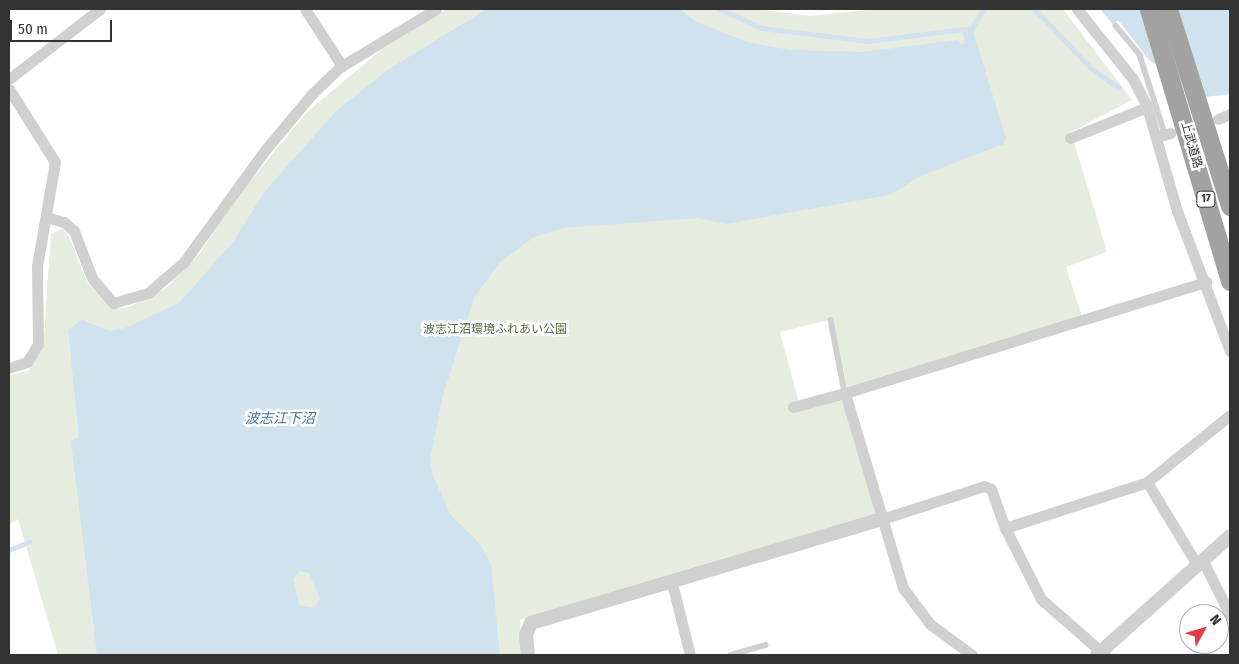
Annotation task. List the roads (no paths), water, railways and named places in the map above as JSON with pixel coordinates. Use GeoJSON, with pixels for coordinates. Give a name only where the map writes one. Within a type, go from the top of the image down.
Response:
{"type":"FeatureCollection","features":[{"type":"Feature","properties":{"kind":"highway","name":"上武道路"},"geometry":{"type":"LineString","coordinates":[[1149,9],[1201,116],[1230,281]]}},
{"type":"Feature","properties":{"kind":"highway","name":"上武道路"},"geometry":{"type":"LineString","coordinates":[[1168,9],[1230,206]]}},
{"type":"Feature","properties":{"kind":"street"},"geometry":{"type":"LineString","coordinates":[[9,80],[100,9]]}},
{"type":"Feature","properties":{"kind":"street"},"geometry":{"type":"LineString","coordinates":[[305,9],[342,66]]}},
{"type":"Feature","properties":{"kind":"street"},"geometry":{"type":"LineString","coordinates":[[46,217],[64,222],[74,231],[92,278],[114,303],[148,293],[184,262],[265,150],[342,66],[436,9]]}},
{"type":"Feature","properties":{"kind":"street"},"geometry":{"type":"LineString","coordinates":[[1077,9],[1133,79],[1147,107],[1164,134],[1177,211],[1206,282],[1230,351]]}},
{"type":"Feature","properties":{"kind":"street"},"geometry":{"type":"LineString","coordinates":[[9,89],[55,162],[37,266],[38,344],[33,356],[9,368]]}},
{"type":"Feature","properties":{"kind":"street"},"geometry":{"type":"LineString","coordinates":[[1070,138],[1147,107]]}},
{"type":"Feature","properties":{"kind":"street"},"geometry":{"type":"LineString","coordinates":[[1201,116],[1230,114]]}},
{"type":"Feature","properties":{"kind":"street"},"geometry":{"type":"LineString","coordinates":[[793,407],[845,393],[1206,282]]}},
{"type":"Feature","properties":{"kind":"street"},"geometry":{"type":"LineString","coordinates":[[845,393],[903,588],[930,624],[972,655]]}},
{"type":"Feature","properties":{"kind":"street"},"geometry":{"type":"LineString","coordinates":[[1005,528],[1146,482],[1230,415]]}},
{"type":"Feature","properties":{"kind":"street"},"geometry":{"type":"LineString","coordinates":[[1146,482],[1199,561],[1230,615]]}},
{"type":"Feature","properties":{"kind":"street"},"geometry":{"type":"LineString","coordinates":[[528,655],[526,635],[531,623],[672,583],[984,486],[991,489],[1005,528],[1041,599],[1101,654],[1199,561],[1230,536]]}},
{"type":"Feature","properties":{"kind":"street"},"geometry":{"type":"LineString","coordinates":[[672,583],[690,655]]}},
{"type":"Feature","properties":{"kind":"lane"},"geometry":{"type":"LineString","coordinates":[[1116,26],[1140,55],[1164,134]]}},
{"type":"Feature","properties":{"kind":"lane"},"geometry":{"type":"LineString","coordinates":[[831,320],[845,393]]}},
{"type":"Feature","properties":{"kind":"lane"},"geometry":{"type":"LineString","coordinates":[[730,655],[766,646]]}},
{"type":"Feature","properties":{"kind":"water","name":"波志江下沼"},"geometry":{"type":"Polygon","coordinates":[[[487,9],[679,9],[697,22],[747,42],[790,50],[862,52],[959,40],[960,44],[965,43],[962,30],[972,28],[1006,138],[1004,144],[923,175],[889,195],[726,224],[698,218],[564,228],[534,237],[500,262],[474,298],[443,395],[430,459],[433,476],[450,514],[479,543],[491,564],[500,655],[97,655],[71,441],[79,437],[68,330],[82,320],[109,331],[125,328],[179,303],[233,242],[265,191],[337,110],[389,69],[487,9]],[[299,571],[293,579],[299,605],[314,608],[320,598],[309,573],[299,571]]]}},
{"type":"Feature","properties":{"kind":"water"},"geometry":{"type":"Polygon","coordinates":[[[1100,9],[1230,9],[1230,94],[1204,97],[1187,86],[1149,60],[1118,20],[1113,25],[1100,9]]]}},
{"type":"Feature","properties":{"kind":"waterway"},"geometry":{"type":"LineString","coordinates":[[720,9],[762,28],[868,41],[972,28],[983,9]]}},
{"type":"Feature","properties":{"kind":"waterway"},"geometry":{"type":"LineString","coordinates":[[1035,9],[1091,68],[1120,88]]}},
{"type":"Feature","properties":{"kind":"waterway"},"geometry":{"type":"LineString","coordinates":[[9,550],[29,542]]}},
{"type":"Feature","properties":{"kind":"park label","name":"波志江沼環境ふれあい公園"},"geometry":{"type":"Point","coordinates":[495,330]}}]}
